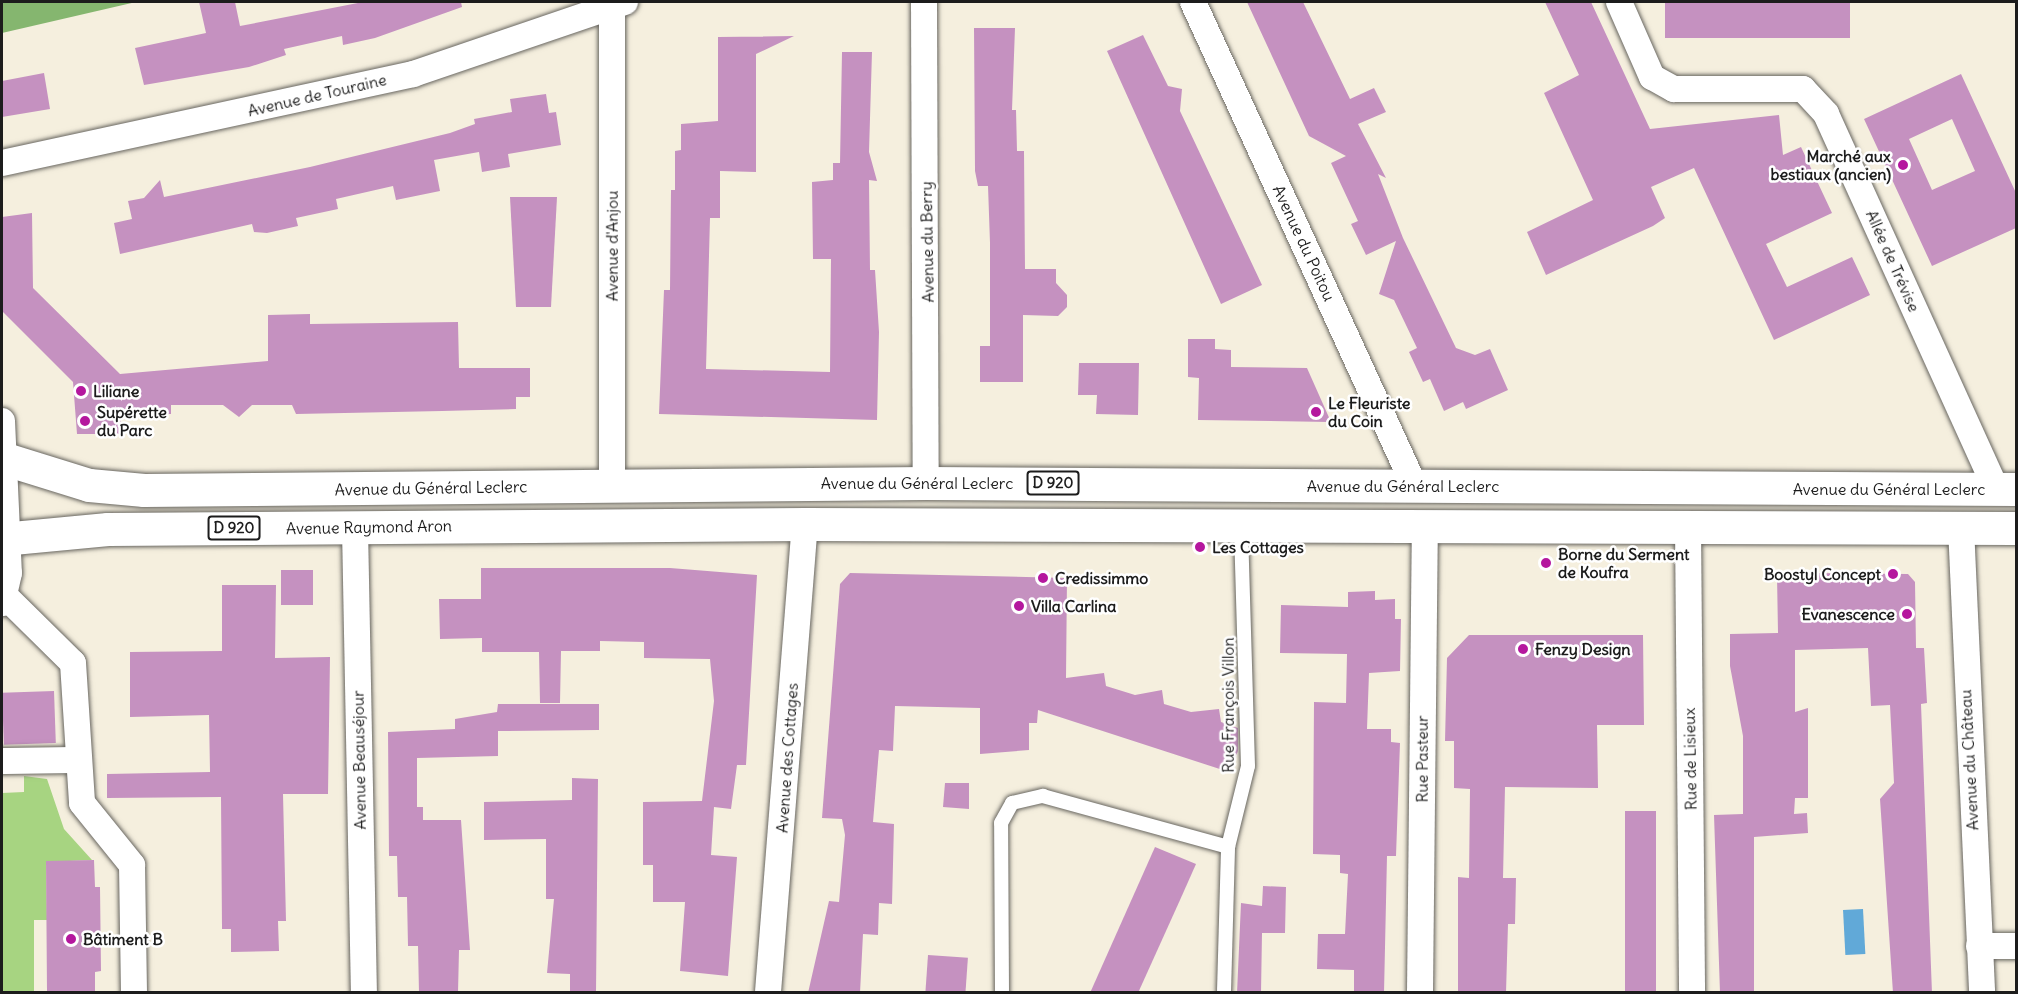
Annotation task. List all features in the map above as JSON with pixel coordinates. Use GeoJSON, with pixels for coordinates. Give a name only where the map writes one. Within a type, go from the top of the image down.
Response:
{"type":"FeatureCollection","features":[{"type":"Feature","properties":{"kind":"main road","name":"Avenue du Général Leclerc"},"geometry":{"type":"LineString","coordinates":[[3,458],[89,485],[144,490],[926,483],[2006,489]]}},
{"type":"Feature","properties":{"kind":"main road","name":"D 920"},"geometry":{"type":"LineString","coordinates":[[805,524],[1241,523],[2016,528]]}},
{"type":"Feature","properties":{"kind":"main road","name":"Avenue Raymond Aron"},"geometry":{"type":"LineString","coordinates":[[5,539],[108,529],[805,524]]}},
{"type":"Feature","properties":{"kind":"street","name":"Avenue du Berry"},"geometry":{"type":"LineString","coordinates":[[924,2],[926,483]]}},
{"type":"Feature","properties":{"kind":"street","name":"Avenue du Poitou"},"geometry":{"type":"LineString","coordinates":[[1193,2],[1414,485]]}},
{"type":"Feature","properties":{"kind":"street","name":"Allée de Trévise"},"geometry":{"type":"LineString","coordinates":[[1619,2],[1652,77],[1674,89],[1803,89],[1826,114],[2006,489]]}},
{"type":"Feature","properties":{"kind":"street","name":"Avenue de Touraine"},"geometry":{"type":"LineString","coordinates":[[2,163],[413,74],[619,4]]}},
{"type":"Feature","properties":{"kind":"street","name":"Avenue d'Anjou"},"geometry":{"type":"LineString","coordinates":[[612,486],[619,4]]}},
{"type":"Feature","properties":{"kind":"street"},"geometry":{"type":"LineString","coordinates":[[2,421],[5,539],[3,599],[74,663],[77,760],[82,803],[132,865],[134,993]]}},
{"type":"Feature","properties":{"kind":"street","name":"Avenue des Cottages"},"geometry":{"type":"LineString","coordinates":[[768,993],[805,524]]}},
{"type":"Feature","properties":{"kind":"street","name":"Rue Pasteur"},"geometry":{"type":"LineString","coordinates":[[1420,993],[1425,525]]}},
{"type":"Feature","properties":{"kind":"street","name":"Rue de Lisieux"},"geometry":{"type":"LineString","coordinates":[[1688,526],[1692,993]]}},
{"type":"Feature","properties":{"kind":"street","name":"Avenue du Château"},"geometry":{"type":"LineString","coordinates":[[1961,527],[1982,993]]}},
{"type":"Feature","properties":{"kind":"street","name":"Avenue Beauséjour"},"geometry":{"type":"LineString","coordinates":[[355,528],[364,993]]}},
{"type":"Feature","properties":{"kind":"street"},"geometry":{"type":"LineString","coordinates":[[2,761],[77,760]]}},
{"type":"Feature","properties":{"kind":"street"},"geometry":{"type":"LineString","coordinates":[[1979,946],[2016,945]]}},
{"type":"Feature","properties":{"kind":"lane","name":"Rue François Villon"},"geometry":{"type":"LineString","coordinates":[[1224,993],[1228,846],[1248,766],[1241,523]]}},
{"type":"Feature","properties":{"kind":"lane"},"geometry":{"type":"LineString","coordinates":[[1002,993],[1001,823],[1012,803],[1043,796],[1228,846]]}},
{"type":"Feature","properties":{"kind":"green space"},"geometry":{"type":"Polygon","coordinates":[[[2,2],[136,2],[2,33],[2,2]]]}},
{"type":"Feature","properties":{"kind":"green space"},"geometry":{"type":"Polygon","coordinates":[[[24,776],[47,779],[64,829],[92,860],[46,862],[47,920],[34,920],[34,992],[2,992],[2,793],[24,792],[24,776]]]}},
{"type":"Feature","properties":{"kind":"water"},"geometry":{"type":"Polygon","coordinates":[[[1863,909],[1865,954],[1845,955],[1843,910],[1863,909]]]}},
{"type":"Feature","properties":{"kind":"building"},"geometry":{"type":"Polygon","coordinates":[[[199,2],[235,2],[240,26],[363,2],[461,2],[462,7],[375,38],[343,45],[342,36],[284,49],[286,55],[249,67],[144,85],[135,48],[206,33],[199,2]]]}},
{"type":"Feature","properties":{"kind":"building"},"geometry":{"type":"Polygon","coordinates":[[[1247,2],[1303,2],[1350,99],[1374,88],[1386,112],[1358,124],[1386,178],[1378,174],[1403,238],[1456,348],[1475,355],[1490,349],[1508,390],[1466,409],[1463,402],[1444,411],[1430,379],[1423,382],[1409,352],[1417,348],[1394,300],[1379,294],[1396,241],[1366,255],[1351,224],[1358,221],[1331,163],[1346,156],[1309,136],[1247,2]]]}},
{"type":"Feature","properties":{"kind":"building"},"geometry":{"type":"Polygon","coordinates":[[[1545,2],[1591,2],[1650,129],[1779,115],[1783,155],[1801,147],[1832,213],[1766,244],[1787,287],[1852,257],[1870,295],[1774,340],[1694,168],[1651,187],[1665,218],[1653,226],[1546,275],[1527,232],[1593,200],[1544,93],[1579,75],[1545,2]]]}},
{"type":"Feature","properties":{"kind":"building"},"geometry":{"type":"Polygon","coordinates":[[[1665,2],[1850,2],[1850,38],[1665,38],[1665,2]]]}},
{"type":"Feature","properties":{"kind":"building"},"geometry":{"type":"Polygon","coordinates":[[[974,28],[1015,28],[1012,110],[1016,110],[1017,151],[1024,151],[1025,269],[1056,269],[1056,283],[1067,295],[1067,307],[1058,316],[1023,315],[1023,382],[980,382],[980,346],[990,346],[990,243],[988,186],[978,186],[975,171],[974,28]]]}},
{"type":"Feature","properties":{"kind":"building"},"geometry":{"type":"Polygon","coordinates":[[[1143,35],[1168,86],[1182,89],[1180,111],[1262,285],[1221,304],[1107,51],[1143,35]]]}},
{"type":"Feature","properties":{"kind":"building"},"geometry":{"type":"Polygon","coordinates":[[[794,36],[756,54],[756,172],[720,171],[720,218],[710,218],[706,369],[830,372],[831,259],[813,259],[812,182],[833,180],[833,163],[840,163],[842,52],[872,52],[869,152],[877,181],[869,180],[870,270],[875,270],[879,332],[877,420],[659,414],[664,290],[670,290],[671,190],[675,190],[675,151],[681,150],[681,124],[718,121],[718,37],[794,36]]]}},
{"type":"Feature","properties":{"kind":"building"},"geometry":{"type":"Polygon","coordinates":[[[44,73],[50,109],[2,117],[2,81],[44,73]]]}},
{"type":"Feature","properties":{"kind":"building","name":"Marché aux bestiaux (ancien)"},"geometry":{"type":"Polygon","coordinates":[[[1961,74],[2016,193],[2016,228],[1932,266],[1864,119],[1961,74]],[[1952,119],[1909,139],[1932,190],[1975,171],[1952,119]]]}},
{"type":"Feature","properties":{"kind":"building"},"geometry":{"type":"Polygon","coordinates":[[[546,94],[549,113],[556,112],[561,145],[508,154],[510,167],[482,172],[479,152],[434,160],[440,191],[396,200],[393,186],[336,199],[338,209],[296,218],[298,226],[267,233],[254,232],[252,224],[120,254],[114,223],[132,219],[128,201],[144,198],[160,180],[164,197],[310,167],[450,133],[475,124],[474,119],[512,112],[510,99],[546,94]]]}},
{"type":"Feature","properties":{"kind":"building"},"geometry":{"type":"Polygon","coordinates":[[[510,197],[557,197],[551,307],[516,307],[510,197]]]}},
{"type":"Feature","properties":{"kind":"building"},"geometry":{"type":"Polygon","coordinates":[[[32,213],[33,288],[120,374],[268,361],[268,315],[310,314],[310,324],[458,322],[459,368],[530,368],[530,397],[516,397],[516,409],[296,414],[292,405],[252,405],[239,417],[223,405],[171,405],[171,414],[121,415],[120,434],[77,434],[73,382],[2,311],[2,217],[32,213]]]}},
{"type":"Feature","properties":{"kind":"building"},"geometry":{"type":"Polygon","coordinates":[[[1188,339],[1215,339],[1215,349],[1231,350],[1231,367],[1307,368],[1331,422],[1198,420],[1199,378],[1188,377],[1188,339]]]}},
{"type":"Feature","properties":{"kind":"building"},"geometry":{"type":"Polygon","coordinates":[[[1079,363],[1139,363],[1138,415],[1096,414],[1097,395],[1078,395],[1079,363]]]}},
{"type":"Feature","properties":{"kind":"building"},"geometry":{"type":"Polygon","coordinates":[[[481,568],[670,568],[757,575],[746,765],[737,765],[731,809],[714,807],[711,855],[737,857],[728,976],[680,971],[685,902],[653,902],[653,865],[643,865],[643,802],[702,801],[714,701],[710,659],[644,658],[644,642],[600,641],[600,651],[561,651],[560,703],[540,703],[539,652],[482,652],[482,638],[440,639],[439,599],[481,599],[481,568]]]}},
{"type":"Feature","properties":{"kind":"building"},"geometry":{"type":"Polygon","coordinates":[[[281,570],[313,570],[313,605],[281,605],[281,570]]]}},
{"type":"Feature","properties":{"kind":"building"},"geometry":{"type":"Polygon","coordinates":[[[850,573],[1067,578],[1066,678],[1104,673],[1106,686],[1135,695],[1162,690],[1164,704],[1191,712],[1219,709],[1221,722],[1238,728],[1238,751],[1229,772],[1038,710],[1037,723],[1029,723],[1029,750],[980,754],[980,708],[895,706],[893,751],[879,750],[873,822],[894,824],[892,904],[879,903],[878,935],[863,934],[860,993],[808,993],[829,901],[839,902],[845,835],[842,819],[822,818],[840,584],[850,573]]]}},
{"type":"Feature","properties":{"kind":"building"},"geometry":{"type":"Polygon","coordinates":[[[1807,573],[1908,574],[1915,582],[1916,648],[1924,648],[1927,703],[1921,704],[1932,993],[1893,993],[1880,799],[1894,783],[1890,705],[1871,706],[1868,648],[1795,650],[1795,712],[1808,708],[1808,798],[1795,798],[1794,814],[1807,813],[1808,833],[1754,837],[1754,993],[1720,993],[1714,815],[1743,814],[1743,736],[1730,666],[1730,634],[1778,633],[1777,576],[1807,573]]]}},
{"type":"Feature","properties":{"kind":"building"},"geometry":{"type":"Polygon","coordinates":[[[222,585],[276,585],[275,658],[330,657],[328,794],[283,794],[286,921],[278,921],[279,951],[231,952],[231,929],[222,929],[221,797],[107,798],[107,774],[210,772],[209,715],[130,717],[130,652],[222,651],[222,585]]]}},
{"type":"Feature","properties":{"kind":"building"},"geometry":{"type":"Polygon","coordinates":[[[1375,591],[1375,600],[1395,599],[1395,619],[1401,619],[1400,671],[1369,673],[1367,729],[1391,729],[1391,742],[1400,743],[1396,856],[1387,856],[1384,993],[1354,993],[1354,970],[1317,969],[1318,934],[1345,934],[1348,874],[1340,873],[1340,855],[1313,854],[1314,702],[1346,703],[1347,654],[1280,653],[1281,605],[1348,607],[1348,592],[1375,591]]]}},
{"type":"Feature","properties":{"kind":"building"},"geometry":{"type":"Polygon","coordinates":[[[1469,635],[1643,635],[1644,725],[1597,725],[1598,788],[1505,787],[1503,878],[1516,878],[1515,924],[1508,924],[1506,993],[1458,993],[1458,877],[1469,878],[1470,789],[1454,788],[1454,741],[1445,741],[1447,658],[1469,635]]]}},
{"type":"Feature","properties":{"kind":"building"},"geometry":{"type":"Polygon","coordinates":[[[54,691],[56,743],[4,745],[2,693],[54,691]]]}},
{"type":"Feature","properties":{"kind":"building"},"geometry":{"type":"Polygon","coordinates":[[[498,704],[599,704],[599,730],[498,731],[498,756],[417,758],[417,807],[423,807],[423,820],[461,820],[470,950],[459,950],[458,993],[419,993],[418,946],[408,946],[407,897],[398,897],[397,856],[389,856],[388,732],[455,729],[455,719],[497,712],[498,704]]]}},
{"type":"Feature","properties":{"kind":"building"},"geometry":{"type":"Polygon","coordinates":[[[572,778],[598,779],[596,993],[570,993],[570,974],[547,973],[554,899],[546,899],[546,839],[484,840],[484,802],[572,800],[572,778]]]}},
{"type":"Feature","properties":{"kind":"building"},"geometry":{"type":"Polygon","coordinates":[[[945,783],[969,783],[969,809],[943,807],[945,783]]]}},
{"type":"Feature","properties":{"kind":"building"},"geometry":{"type":"Polygon","coordinates":[[[1625,811],[1656,811],[1656,992],[1625,992],[1625,811]]]}},
{"type":"Feature","properties":{"kind":"building"},"geometry":{"type":"Polygon","coordinates":[[[1155,847],[1196,864],[1180,900],[1138,993],[1090,993],[1155,847]]]}},
{"type":"Feature","properties":{"kind":"building","name":"Bâtiment B"},"geometry":{"type":"Polygon","coordinates":[[[94,860],[95,887],[100,887],[101,971],[95,972],[95,993],[47,993],[46,861],[94,860]]]}},
{"type":"Feature","properties":{"kind":"building"},"geometry":{"type":"Polygon","coordinates":[[[1263,886],[1286,887],[1285,933],[1262,933],[1261,993],[1237,993],[1241,903],[1262,906],[1263,886]]]}},
{"type":"Feature","properties":{"kind":"building"},"geometry":{"type":"Polygon","coordinates":[[[928,955],[968,958],[966,992],[925,992],[928,955]]]}},
{"type":"Feature","properties":{"kind":"place","name":"Marché aux bestiaux (ancien)"},"geometry":{"type":"Point","coordinates":[1903,165]}},
{"type":"Feature","properties":{"kind":"place","name":"Liliane"},"geometry":{"type":"Point","coordinates":[81,391]}},
{"type":"Feature","properties":{"kind":"place","name":"Le Fleuriste du Coin"},"geometry":{"type":"Point","coordinates":[1316,412]}},
{"type":"Feature","properties":{"kind":"place","name":"Supérette du Parc"},"geometry":{"type":"Point","coordinates":[85,421]}},
{"type":"Feature","properties":{"kind":"place","name":"Les Cottages"},"geometry":{"type":"Point","coordinates":[1200,547]}},
{"type":"Feature","properties":{"kind":"place","name":"Borne du Serment de Koufra"},"geometry":{"type":"Point","coordinates":[1546,563]}},
{"type":"Feature","properties":{"kind":"place","name":"Boostyl Concept"},"geometry":{"type":"Point","coordinates":[1893,574]}},
{"type":"Feature","properties":{"kind":"place","name":"Credissimmo"},"geometry":{"type":"Point","coordinates":[1043,578]}},
{"type":"Feature","properties":{"kind":"place","name":"Villa Carlina"},"geometry":{"type":"Point","coordinates":[1019,606]}},
{"type":"Feature","properties":{"kind":"place","name":"Evanescence"},"geometry":{"type":"Point","coordinates":[1907,614]}},
{"type":"Feature","properties":{"kind":"place","name":"Fenzy Design"},"geometry":{"type":"Point","coordinates":[1523,649]}},
{"type":"Feature","properties":{"kind":"place","name":"Bâtiment B"},"geometry":{"type":"Point","coordinates":[71,939]}}]}
